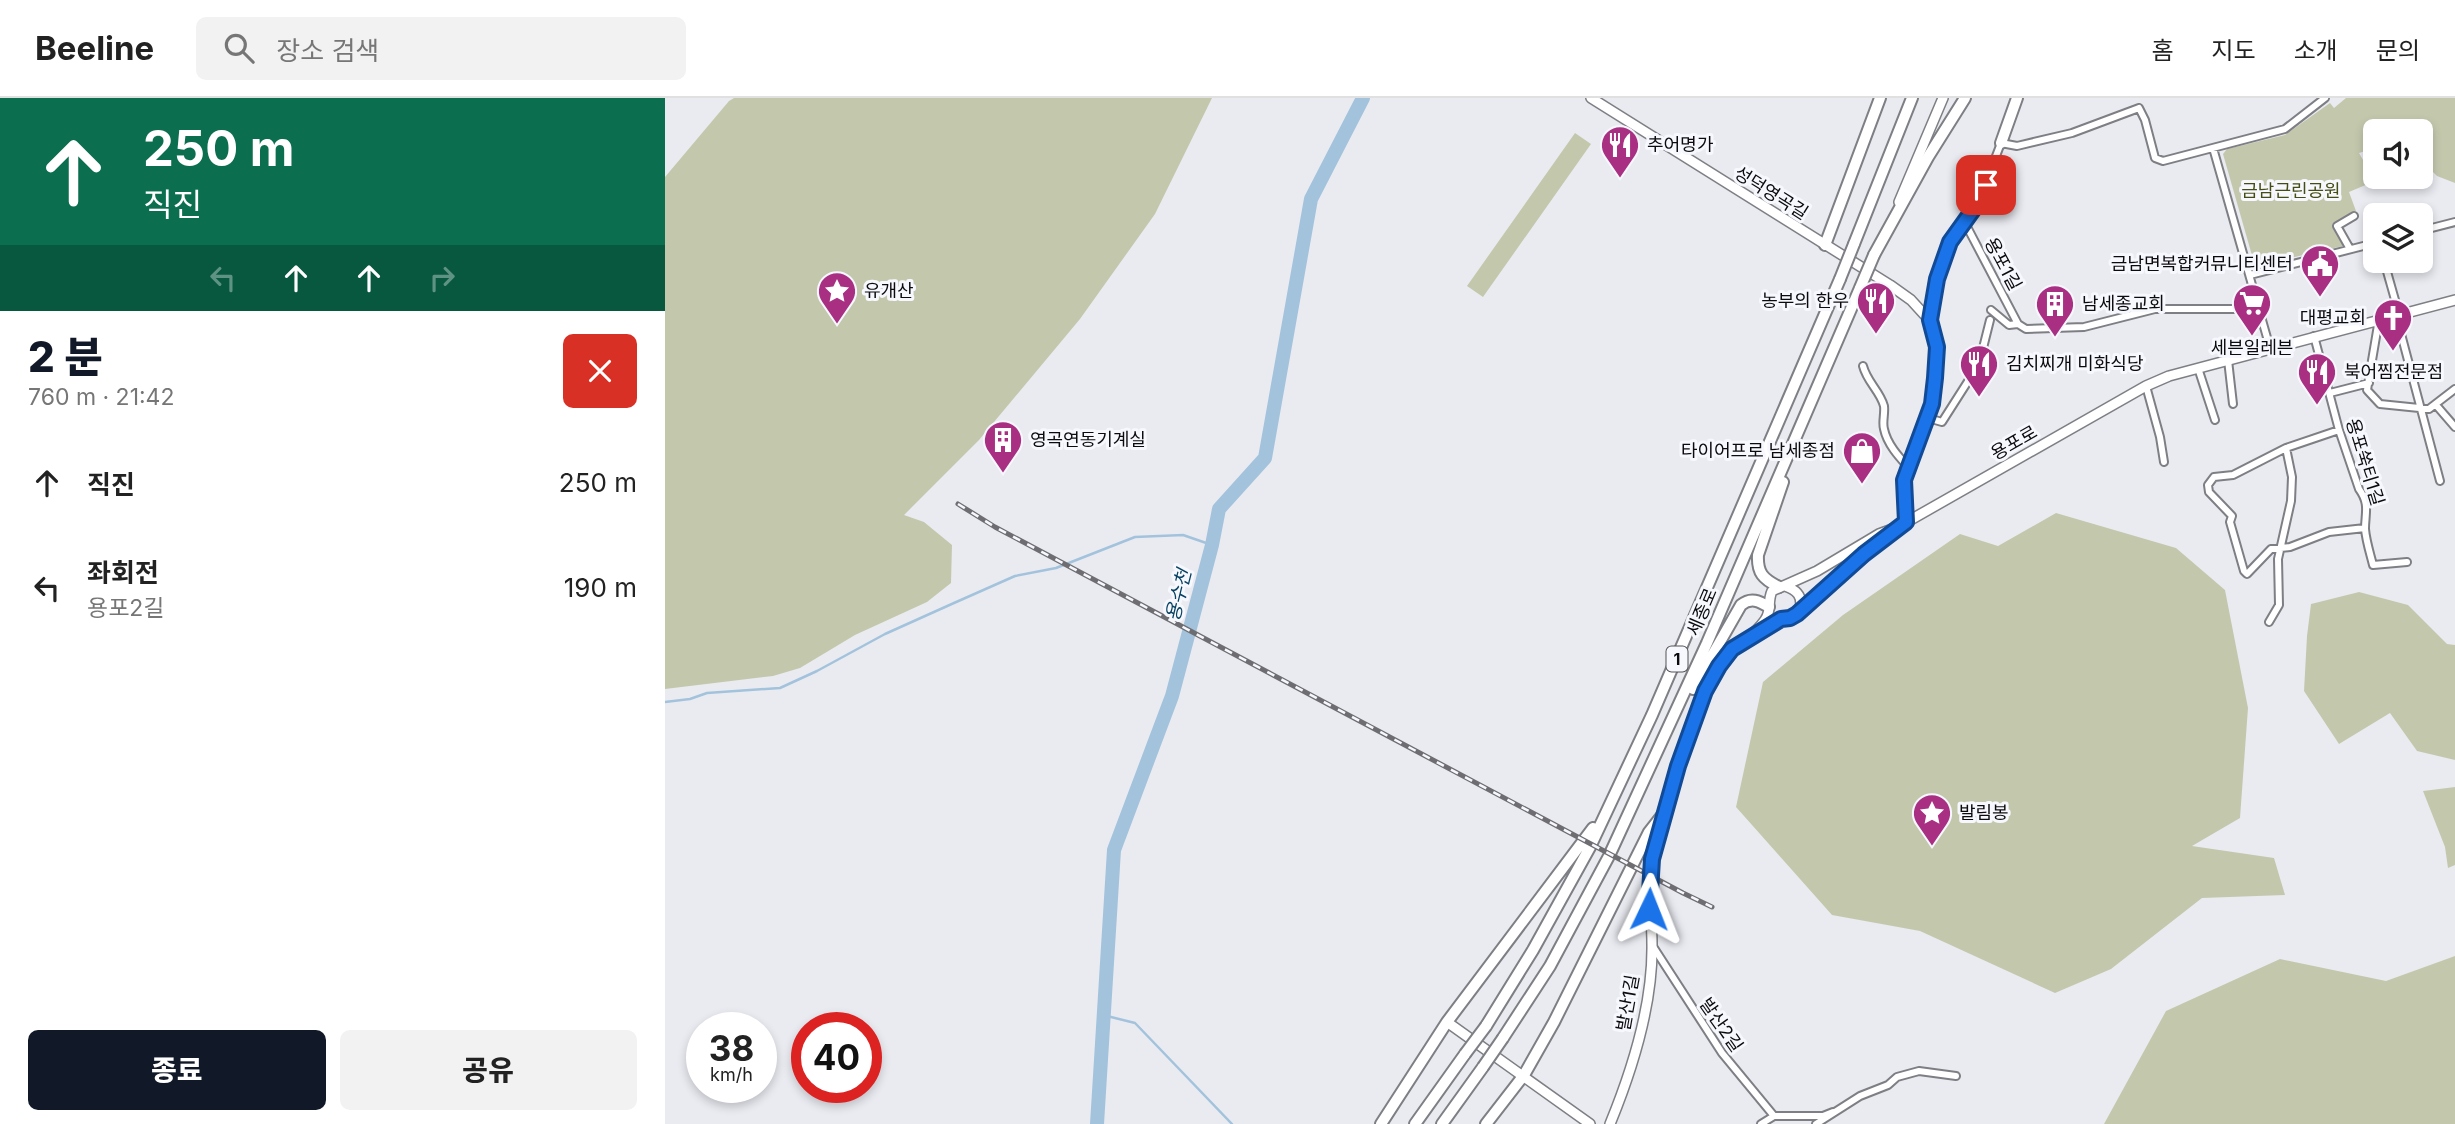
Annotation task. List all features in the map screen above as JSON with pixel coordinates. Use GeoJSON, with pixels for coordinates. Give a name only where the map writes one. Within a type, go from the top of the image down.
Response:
{"type":"FeatureCollection","features":[{"type":"Feature","properties":{"kind":"highway"},"geometry":{"type":"LineString","coordinates":[[1825,245],[1880,98]]}},
{"type":"Feature","properties":{"kind":"highway","name":"세종로"},"geometry":{"type":"LineString","coordinates":[[1415,1124],[1486,1026],[1534,950],[1590,847],[1657,703],[1840,279],[1912,98]]}},
{"type":"Feature","properties":{"kind":"highway","name":"세종로"},"geometry":{"type":"LineString","coordinates":[[1443,1124],[1550,966],[1609,856],[1669,727],[1874,255],[1928,157],[1965,98]]}},
{"type":"Feature","properties":{"kind":"highway"},"geometry":{"type":"LineString","coordinates":[[2001,143],[2017,98]]}},
{"type":"Feature","properties":{"kind":"highway"},"geometry":{"type":"LineString","coordinates":[[1782,587],[1764,579],[1759,573],[1758,555],[1809,408]]}},
{"type":"Feature","properties":{"kind":"highway"},"geometry":{"type":"LineString","coordinates":[[1669,727],[1741,605],[1752,600],[1769,609]]}},
{"type":"Feature","properties":{"kind":"highway"},"geometry":{"type":"LineString","coordinates":[[1381,1124],[1447,1022],[1608,808]]}},
{"type":"Feature","properties":{"kind":"highway"},"geometry":{"type":"LineString","coordinates":[[1486,1124],[1524,1075],[1554,1022],[1649,832],[1667,809]]}},
{"type":"Feature","properties":{"kind":"street","name":"성덕영곡길"},"geometry":{"type":"LineString","coordinates":[[1591,98],[1911,300],[1930,320]]}},
{"type":"Feature","properties":{"kind":"street"},"geometry":{"type":"LineString","coordinates":[[1874,193],[1918,98]]}},
{"type":"Feature","properties":{"kind":"street"},"geometry":{"type":"LineString","coordinates":[[1885,236],[1943,98]]}},
{"type":"Feature","properties":{"kind":"street"},"geometry":{"type":"LineString","coordinates":[[2142,99],[2139,108],[2155,158],[2162,161],[2285,129],[2325,98]]}},
{"type":"Feature","properties":{"kind":"street"},"geometry":{"type":"LineString","coordinates":[[1732,649],[1781,619],[1790,618],[1902,525],[1904,480],[1932,404],[1937,347],[1930,320],[1937,279],[1946,250],[1978,203],[2001,143],[2017,146],[2072,133],[2139,108]]}},
{"type":"Feature","properties":{"kind":"street"},"geometry":{"type":"LineString","coordinates":[[2213,148],[2270,348]]}},
{"type":"Feature","properties":{"kind":"street"},"geometry":{"type":"LineString","coordinates":[[2350,249],[2337,226],[2354,216]]}},
{"type":"Feature","properties":{"kind":"street"},"geometry":{"type":"LineString","coordinates":[[2433,228],[2455,222]]}},
{"type":"Feature","properties":{"kind":"street","name":"용포1길"},"geometry":{"type":"LineString","coordinates":[[1965,223],[2018,324]]}},
{"type":"Feature","properties":{"kind":"street"},"geometry":{"type":"LineString","coordinates":[[2250,275],[2363,246]]}},
{"type":"Feature","properties":{"kind":"street"},"geometry":{"type":"LineString","coordinates":[[2387,273],[2440,481]]}},
{"type":"Feature","properties":{"kind":"street","name":"용포로"},"geometry":{"type":"LineString","coordinates":[[1902,525],[2146,386],[2198,368],[2455,300]]}},
{"type":"Feature","properties":{"kind":"street"},"geometry":{"type":"LineString","coordinates":[[1991,310],[2009,325],[2018,324],[2026,329],[2052,329],[2084,327],[2155,309],[2259,309]]}},
{"type":"Feature","properties":{"kind":"street"},"geometry":{"type":"LineString","coordinates":[[2379,319],[2367,390],[2380,404],[2429,409],[2455,389]]}},
{"type":"Feature","properties":{"kind":"street"},"geometry":{"type":"LineString","coordinates":[[1927,418],[1942,422],[1979,364],[1990,320]]}},
{"type":"Feature","properties":{"kind":"street","name":"용포쑥티1길"},"geometry":{"type":"LineString","coordinates":[[2314,336],[2339,430],[2359,489],[2364,496],[2368,515],[2365,528],[2373,565],[2407,562]]}},
{"type":"Feature","properties":{"kind":"street"},"geometry":{"type":"LineString","coordinates":[[2228,360],[2233,404]]}},
{"type":"Feature","properties":{"kind":"street"},"geometry":{"type":"LineString","coordinates":[[1863,366],[1866,378],[1884,407],[1884,429],[1892,447],[1909,468]]}},
{"type":"Feature","properties":{"kind":"street"},"geometry":{"type":"LineString","coordinates":[[2198,368],[2215,420]]}},
{"type":"Feature","properties":{"kind":"street"},"geometry":{"type":"LineString","coordinates":[[2330,393],[2369,383]]}},
{"type":"Feature","properties":{"kind":"street"},"geometry":{"type":"LineString","coordinates":[[2146,386],[2164,462]]}},
{"type":"Feature","properties":{"kind":"street"},"geometry":{"type":"LineString","coordinates":[[2436,405],[2455,427]]}},
{"type":"Feature","properties":{"kind":"street"},"geometry":{"type":"LineString","coordinates":[[2339,430],[2286,448],[2233,475],[2214,477],[2208,485],[2209,492],[2232,516],[2231,522],[2247,574],[2271,549],[2290,547],[2329,532],[2365,528]]}},
{"type":"Feature","properties":{"kind":"street"},"geometry":{"type":"LineString","coordinates":[[2269,622],[2279,605],[2278,559],[2291,501],[2293,477],[2286,448]]}},
{"type":"Feature","properties":{"kind":"street"},"geometry":{"type":"LineString","coordinates":[[1732,649],[1759,628],[1769,609],[1772,591],[1817,571],[1879,534],[1902,525]]}},
{"type":"Feature","properties":{"kind":"street"},"geometry":{"type":"LineString","coordinates":[[1782,587],[1798,593],[1801,599],[1800,609]]}},
{"type":"Feature","properties":{"kind":"street"},"geometry":{"type":"LineString","coordinates":[[1769,609],[1781,619]]}},
{"type":"Feature","properties":{"kind":"street","name":"발산1길"},"geometry":{"type":"LineString","coordinates":[[1610,1124],[1647,1010],[1652,945],[1649,909],[1652,859],[1678,766],[1705,691],[1732,649]]}},
{"type":"Feature","properties":{"kind":"street","name":"발산2길"},"geometry":{"type":"LineString","coordinates":[[1652,945],[1722,1054],[1774,1116]]}},
{"type":"Feature","properties":{"kind":"street"},"geometry":{"type":"LineString","coordinates":[[1447,1022],[1590,1124]]}},
{"type":"Feature","properties":{"kind":"street"},"geometry":{"type":"LineString","coordinates":[[1816,1124],[1897,1077],[1919,1071],[1956,1076]]}},
{"type":"Feature","properties":{"kind":"street"},"geometry":{"type":"LineString","coordinates":[[1761,1124],[1774,1116],[1823,1115],[1833,1112]]}},
{"type":"Feature","properties":{"kind":"green space"},"geometry":{"type":"Polygon","coordinates":[[[734,98],[1212,98],[1155,214],[1080,319],[979,440],[904,515],[924,522],[952,545],[951,583],[927,602],[855,635],[800,668],[773,676],[665,689],[665,177],[734,98]]]}},
{"type":"Feature","properties":{"kind":"green space","name":"금남근린공원"},"geometry":{"type":"Polygon","coordinates":[[[2346,98],[2455,98],[2455,183],[2433,172],[2433,119],[2363,119],[2363,152],[2359,153],[2363,160],[2363,186],[2349,192],[2356,211],[2332,225],[2343,246],[2255,266],[2223,154],[2227,149],[2285,135],[2330,103],[2334,108],[2346,98]]]}},
{"type":"Feature","properties":{"kind":"green space"},"geometry":{"type":"Polygon","coordinates":[[[1575,133],[1591,144],[1483,297],[1467,286],[1575,133]]]}},
{"type":"Feature","properties":{"kind":"green space"},"geometry":{"type":"Polygon","coordinates":[[[2056,513],[2176,548],[2225,590],[2248,708],[2240,818],[2192,846],[2274,858],[2285,895],[2202,898],[2111,969],[2055,993],[1920,931],[1832,915],[1736,807],[1763,682],[1843,615],[1960,534],[1998,546],[2056,513]]]}},
{"type":"Feature","properties":{"kind":"green space"},"geometry":{"type":"Polygon","coordinates":[[[2359,592],[2408,605],[2447,644],[2455,645],[2455,760],[2417,751],[2390,713],[2339,744],[2304,691],[2311,604],[2359,592]]]}},
{"type":"Feature","properties":{"kind":"green space"},"geometry":{"type":"Polygon","coordinates":[[[2455,787],[2455,865],[2448,868],[2445,847],[2423,791],[2455,787]]]}},
{"type":"Feature","properties":{"kind":"green space"},"geometry":{"type":"Polygon","coordinates":[[[2455,956],[2455,1124],[2104,1124],[2166,1011],[2280,959],[2386,981],[2455,956]]]}},
{"type":"Feature","properties":{"kind":"waterway","name":"용수천"},"geometry":{"type":"LineString","coordinates":[[1097,1124],[1114,850],[1172,696],[1219,509],[1265,458],[1311,199],[1363,98]]}},
{"type":"Feature","properties":{"kind":"waterway"},"geometry":{"type":"LineString","coordinates":[[665,702],[690,699],[707,693],[780,688],[885,634],[1015,576],[1056,568],[1135,537],[1183,535],[1212,545]]}},
{"type":"Feature","properties":{"kind":"waterway"},"geometry":{"type":"LineString","coordinates":[[1103,1015],[1135,1023],[1232,1124]]}},
{"type":"Feature","properties":{"kind":"railway"},"geometry":{"type":"LineString","coordinates":[[958,504],[995,527],[1712,907]]}},
{"type":"Feature","properties":{"kind":"place","name":"추어명가"},"geometry":{"type":"Point","coordinates":[1620,179]}},
{"type":"Feature","properties":{"kind":"place","name":"금남면복합커뮤니티센터"},"geometry":{"type":"Point","coordinates":[2320,298]}},
{"type":"Feature","properties":{"kind":"place","name":"유개산"},"geometry":{"type":"Point","coordinates":[837,325]}},
{"type":"Feature","properties":{"kind":"place","name":"농부의 한우"},"geometry":{"type":"Point","coordinates":[1876,335]}},
{"type":"Feature","properties":{"kind":"place","name":"세븐일레븐"},"geometry":{"type":"Point","coordinates":[2252,337]}},
{"type":"Feature","properties":{"kind":"place","name":"남세종교회"},"geometry":{"type":"Point","coordinates":[2055,338]}},
{"type":"Feature","properties":{"kind":"place","name":"대평교회"},"geometry":{"type":"Point","coordinates":[2393,352]}},
{"type":"Feature","properties":{"kind":"place","name":"김치찌개 미화식당"},"geometry":{"type":"Point","coordinates":[1979,398]}},
{"type":"Feature","properties":{"kind":"place","name":"북어찜전문점"},"geometry":{"type":"Point","coordinates":[2317,406]}},
{"type":"Feature","properties":{"kind":"place","name":"영곡연동기계실"},"geometry":{"type":"Point","coordinates":[1003,474]}},
{"type":"Feature","properties":{"kind":"place","name":"타이어프로 남세종점"},"geometry":{"type":"Point","coordinates":[1862,485]}},
{"type":"Feature","properties":{"kind":"place","name":"발림봉"},"geometry":{"type":"Point","coordinates":[1932,847]}},
{"type":"Feature","properties":{"kind":"route"},"geometry":{"type":"LineString","coordinates":[[1649,909],[1652,859],[1678,766],[1705,691],[1719,666],[1732,649],[1781,619],[1797,614],[1845,569],[1906,522],[1904,480],[1932,404],[1937,347],[1930,320],[1937,279],[1950,242],[1978,203],[1986,185]]}}]}
